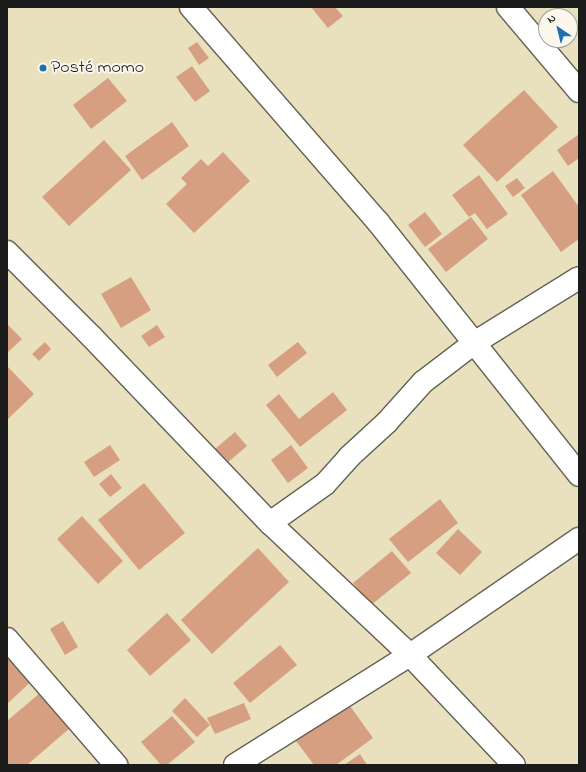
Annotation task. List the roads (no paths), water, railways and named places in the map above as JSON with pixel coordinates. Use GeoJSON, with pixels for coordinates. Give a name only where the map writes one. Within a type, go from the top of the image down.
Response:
{"type":"FeatureCollection","features":[{"type":"Feature","properties":{"kind":"street"},"geometry":{"type":"LineString","coordinates":[[191,7],[378,222],[579,475]]}},
{"type":"Feature","properties":{"kind":"street"},"geometry":{"type":"LineString","coordinates":[[508,7],[579,91]]}},
{"type":"Feature","properties":{"kind":"street"},"geometry":{"type":"LineString","coordinates":[[7,252],[270,523],[410,655],[514,765]]}},
{"type":"Feature","properties":{"kind":"street"},"geometry":{"type":"LineString","coordinates":[[270,523],[325,484],[349,456],[387,422],[423,382],[474,343],[579,278]]}},
{"type":"Feature","properties":{"kind":"street"},"geometry":{"type":"LineString","coordinates":[[235,765],[410,655],[579,539]]}},
{"type":"Feature","properties":{"kind":"street"},"geometry":{"type":"LineString","coordinates":[[7,639],[116,765]]}},
{"type":"Feature","properties":{"kind":"place","name":"Posté momo"},"geometry":{"type":"Point","coordinates":[43,68]}}]}
